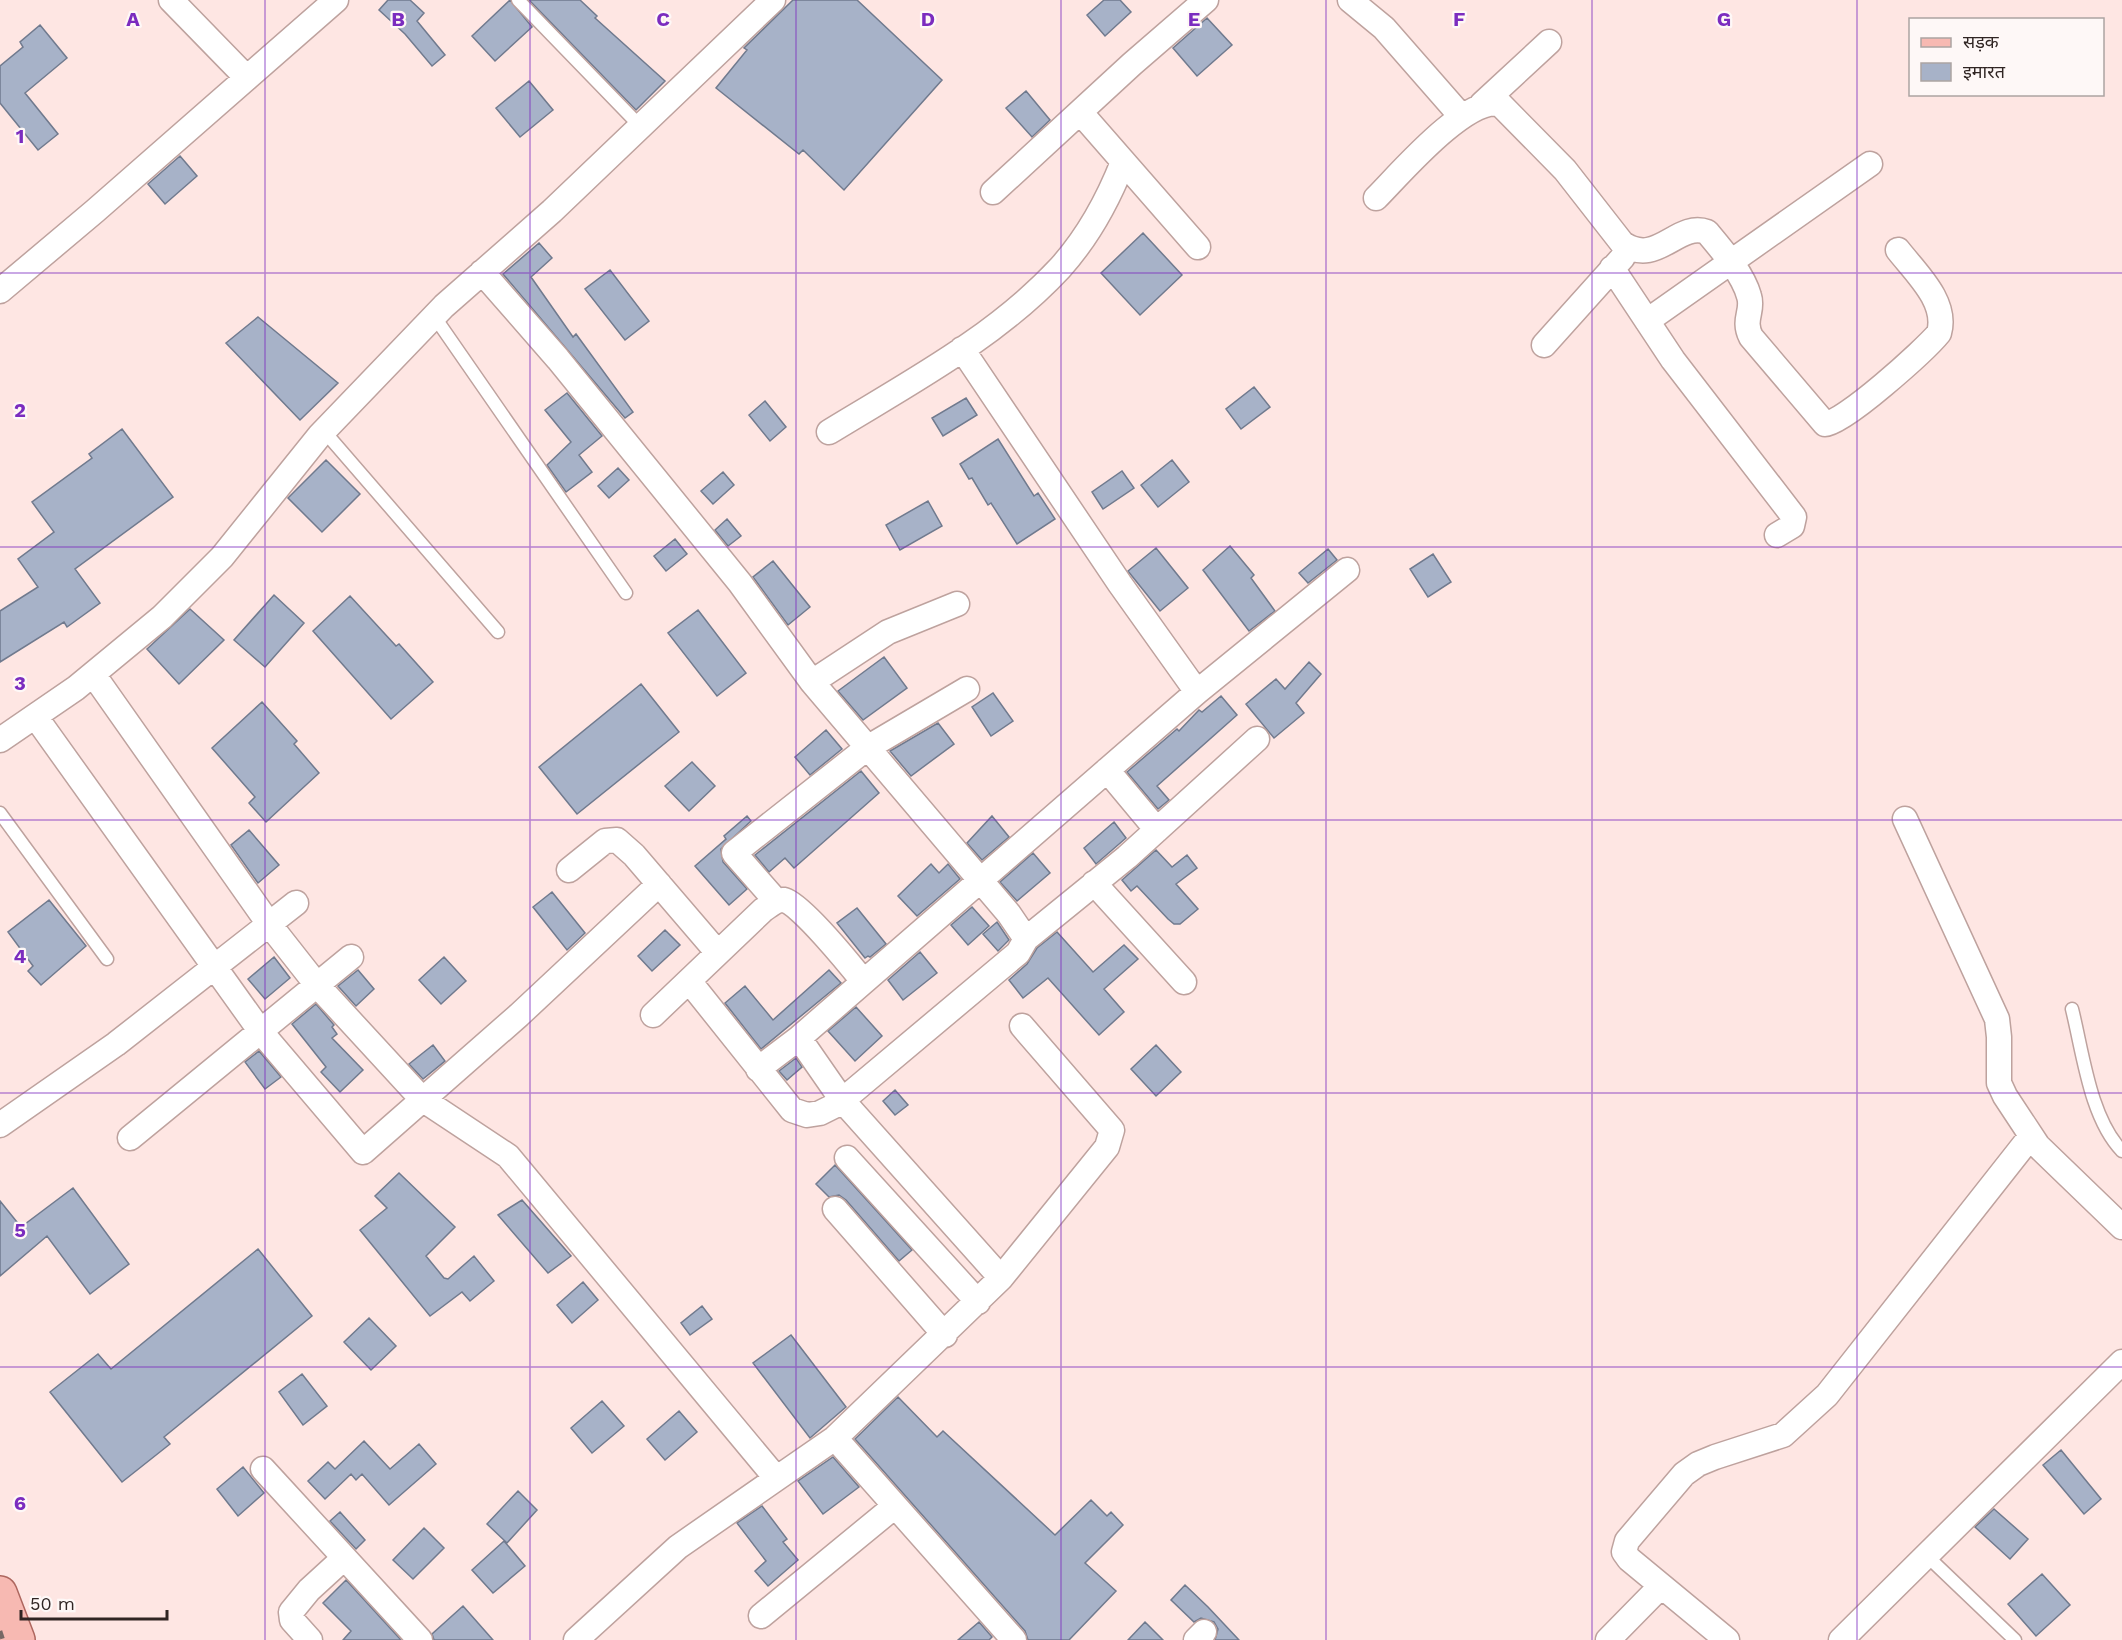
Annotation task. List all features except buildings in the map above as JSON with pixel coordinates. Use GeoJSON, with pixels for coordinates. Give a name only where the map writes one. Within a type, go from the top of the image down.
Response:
{"type":"FeatureCollection","features":[{"type":"Feature","properties":{"kind":"main road"},"geometry":{"type":"LineString","coordinates":[[0,1593],[18,1640]]}},
{"type":"Feature","properties":{"kind":"street"},"geometry":{"type":"LineString","coordinates":[[171,0],[247,78]]}},
{"type":"Feature","properties":{"kind":"street"},"geometry":{"type":"LineString","coordinates":[[0,291],[336,0]]}},
{"type":"Feature","properties":{"kind":"street"},"geometry":{"type":"LineString","coordinates":[[0,740],[93,674],[162,617],[222,557],[324,431],[434,316],[641,127],[773,0]]}},
{"type":"Feature","properties":{"kind":"street"},"geometry":{"type":"LineString","coordinates":[[993,192],[1206,0]]}},
{"type":"Feature","properties":{"kind":"street"},"geometry":{"type":"LineString","coordinates":[[1350,0],[1384,28],[1461,116]]}},
{"type":"Feature","properties":{"kind":"street"},"geometry":{"type":"LineString","coordinates":[[1376,198],[1461,116],[1482,104],[1549,42]]}},
{"type":"Feature","properties":{"kind":"street"},"geometry":{"type":"LineString","coordinates":[[1482,104],[1500,104],[1508,110],[1565,170],[1622,243],[1630,248],[1642,252],[1701,230],[1707,232],[1750,296],[1746,324],[1751,337],[1821,421],[1831,424],[1878,388],[1939,333],[1940,309],[1898,250]]}},
{"type":"Feature","properties":{"kind":"street"},"geometry":{"type":"LineString","coordinates":[[1080,112],[1198,247]]}},
{"type":"Feature","properties":{"kind":"street"},"geometry":{"type":"LineString","coordinates":[[829,432],[962,349],[1016,309],[1060,267],[1108,199],[1123,162]]}},
{"type":"Feature","properties":{"kind":"street"},"geometry":{"type":"LineString","coordinates":[[1647,321],[1870,164]]}},
{"type":"Feature","properties":{"kind":"street"},"geometry":{"type":"LineString","coordinates":[[1544,345],[1630,248]]}},
{"type":"Feature","properties":{"kind":"street"},"geometry":{"type":"LineString","coordinates":[[1612,268],[1673,360],[1794,517],[1792,526],[1778,535]]}},
{"type":"Feature","properties":{"kind":"street"},"geometry":{"type":"LineString","coordinates":[[482,272],[558,359],[740,583],[812,682],[1026,939]]}},
{"type":"Feature","properties":{"kind":"street"},"geometry":{"type":"LineString","coordinates":[[962,349],[1120,584],[1197,692]]}},
{"type":"Feature","properties":{"kind":"street"},"geometry":{"type":"LineString","coordinates":[[758,1069],[799,1038],[978,880],[1197,692],[1347,570]]}},
{"type":"Feature","properties":{"kind":"street"},"geometry":{"type":"LineString","coordinates":[[812,682],[888,632],[957,604]]}},
{"type":"Feature","properties":{"kind":"street"},"geometry":{"type":"LineString","coordinates":[[93,674],[269,924],[317,985],[422,1099],[508,1156],[776,1478]]}},
{"type":"Feature","properties":{"kind":"street"},"geometry":{"type":"LineString","coordinates":[[776,901],[734,854],[867,748],[967,689]]}},
{"type":"Feature","properties":{"kind":"street"},"geometry":{"type":"LineString","coordinates":[[35,716],[261,1032],[363,1152],[519,1016],[659,884]]}},
{"type":"Feature","properties":{"kind":"street"},"geometry":{"type":"LineString","coordinates":[[689,981],[792,1110],[807,1115],[820,1113],[843,1100],[1018,953],[1026,939],[1157,830],[1257,739]]}},
{"type":"Feature","properties":{"kind":"street"},"geometry":{"type":"LineString","coordinates":[[1107,770],[1157,830]]}},
{"type":"Feature","properties":{"kind":"street"},"geometry":{"type":"LineString","coordinates":[[1905,819],[1997,1019],[2000,1037],[1999,1083],[2038,1146],[2122,1227]]}},
{"type":"Feature","properties":{"kind":"street"},"geometry":{"type":"LineString","coordinates":[[569,870],[605,841],[617,840],[634,855],[718,953]]}},
{"type":"Feature","properties":{"kind":"street"},"geometry":{"type":"LineString","coordinates":[[1094,883],[1184,982]]}},
{"type":"Feature","properties":{"kind":"street"},"geometry":{"type":"LineString","coordinates":[[653,1015],[776,901],[784,900],[799,909],[863,981]]}},
{"type":"Feature","properties":{"kind":"street"},"geometry":{"type":"LineString","coordinates":[[0,1125],[116,1044],[296,903]]}},
{"type":"Feature","properties":{"kind":"street"},"geometry":{"type":"LineString","coordinates":[[130,1137],[351,957]]}},
{"type":"Feature","properties":{"kind":"street"},"geometry":{"type":"LineString","coordinates":[[576,1640],[678,1547],[835,1438],[945,1335],[1001,1278],[1107,1147],[1112,1130],[1022,1026]]}},
{"type":"Feature","properties":{"kind":"street"},"geometry":{"type":"LineString","coordinates":[[799,1038],[843,1100],[1001,1278]]}},
{"type":"Feature","properties":{"kind":"street"},"geometry":{"type":"LineString","coordinates":[[1726,1640],[1629,1559],[1624,1552],[1625,1546],[1663,1497],[1698,1464],[1783,1435],[1799,1422],[1845,1374],[1904,1294],[2031,1136]]}},
{"type":"Feature","properties":{"kind":"street"},"geometry":{"type":"LineString","coordinates":[[847,1158],[978,1302]]}},
{"type":"Feature","properties":{"kind":"street"},"geometry":{"type":"LineString","coordinates":[[835,1209],[945,1335]]}},
{"type":"Feature","properties":{"kind":"street"},"geometry":{"type":"LineString","coordinates":[[1841,1640],[2122,1362]]}},
{"type":"Feature","properties":{"kind":"street"},"geometry":{"type":"LineString","coordinates":[[835,1438],[1014,1640]]}},
{"type":"Feature","properties":{"kind":"street"},"geometry":{"type":"LineString","coordinates":[[263,1469],[420,1640]]}},
{"type":"Feature","properties":{"kind":"street"},"geometry":{"type":"LineString","coordinates":[[761,1616],[895,1506]]}},
{"type":"Feature","properties":{"kind":"street"},"geometry":{"type":"LineString","coordinates":[[304,1638],[292,1620],[291,1612],[294,1606],[344,1558]]}},
{"type":"Feature","properties":{"kind":"street"},"geometry":{"type":"LineString","coordinates":[[1608,1640],[1661,1586]]}},
{"type":"Feature","properties":{"kind":"lane"},"geometry":{"type":"LineString","coordinates":[[518,0],[641,127]]}},
{"type":"Feature","properties":{"kind":"lane"},"geometry":{"type":"LineString","coordinates":[[434,316],[626,593]]}},
{"type":"Feature","properties":{"kind":"lane"},"geometry":{"type":"LineString","coordinates":[[324,431],[498,632]]}},
{"type":"Feature","properties":{"kind":"lane"},"geometry":{"type":"LineString","coordinates":[[0,813],[107,959]]}},
{"type":"Feature","properties":{"kind":"lane"},"geometry":{"type":"LineString","coordinates":[[2072,1009],[2096,1104],[2104,1126],[2122,1151]]}},
{"type":"Feature","properties":{"kind":"lane"},"geometry":{"type":"LineString","coordinates":[[1927,1556],[2015,1640]]}},
{"type":"Feature","properties":{"kind":"railway"},"geometry":{"type":"LineString","coordinates":[[0,1631],[3,1640]]}}]}
